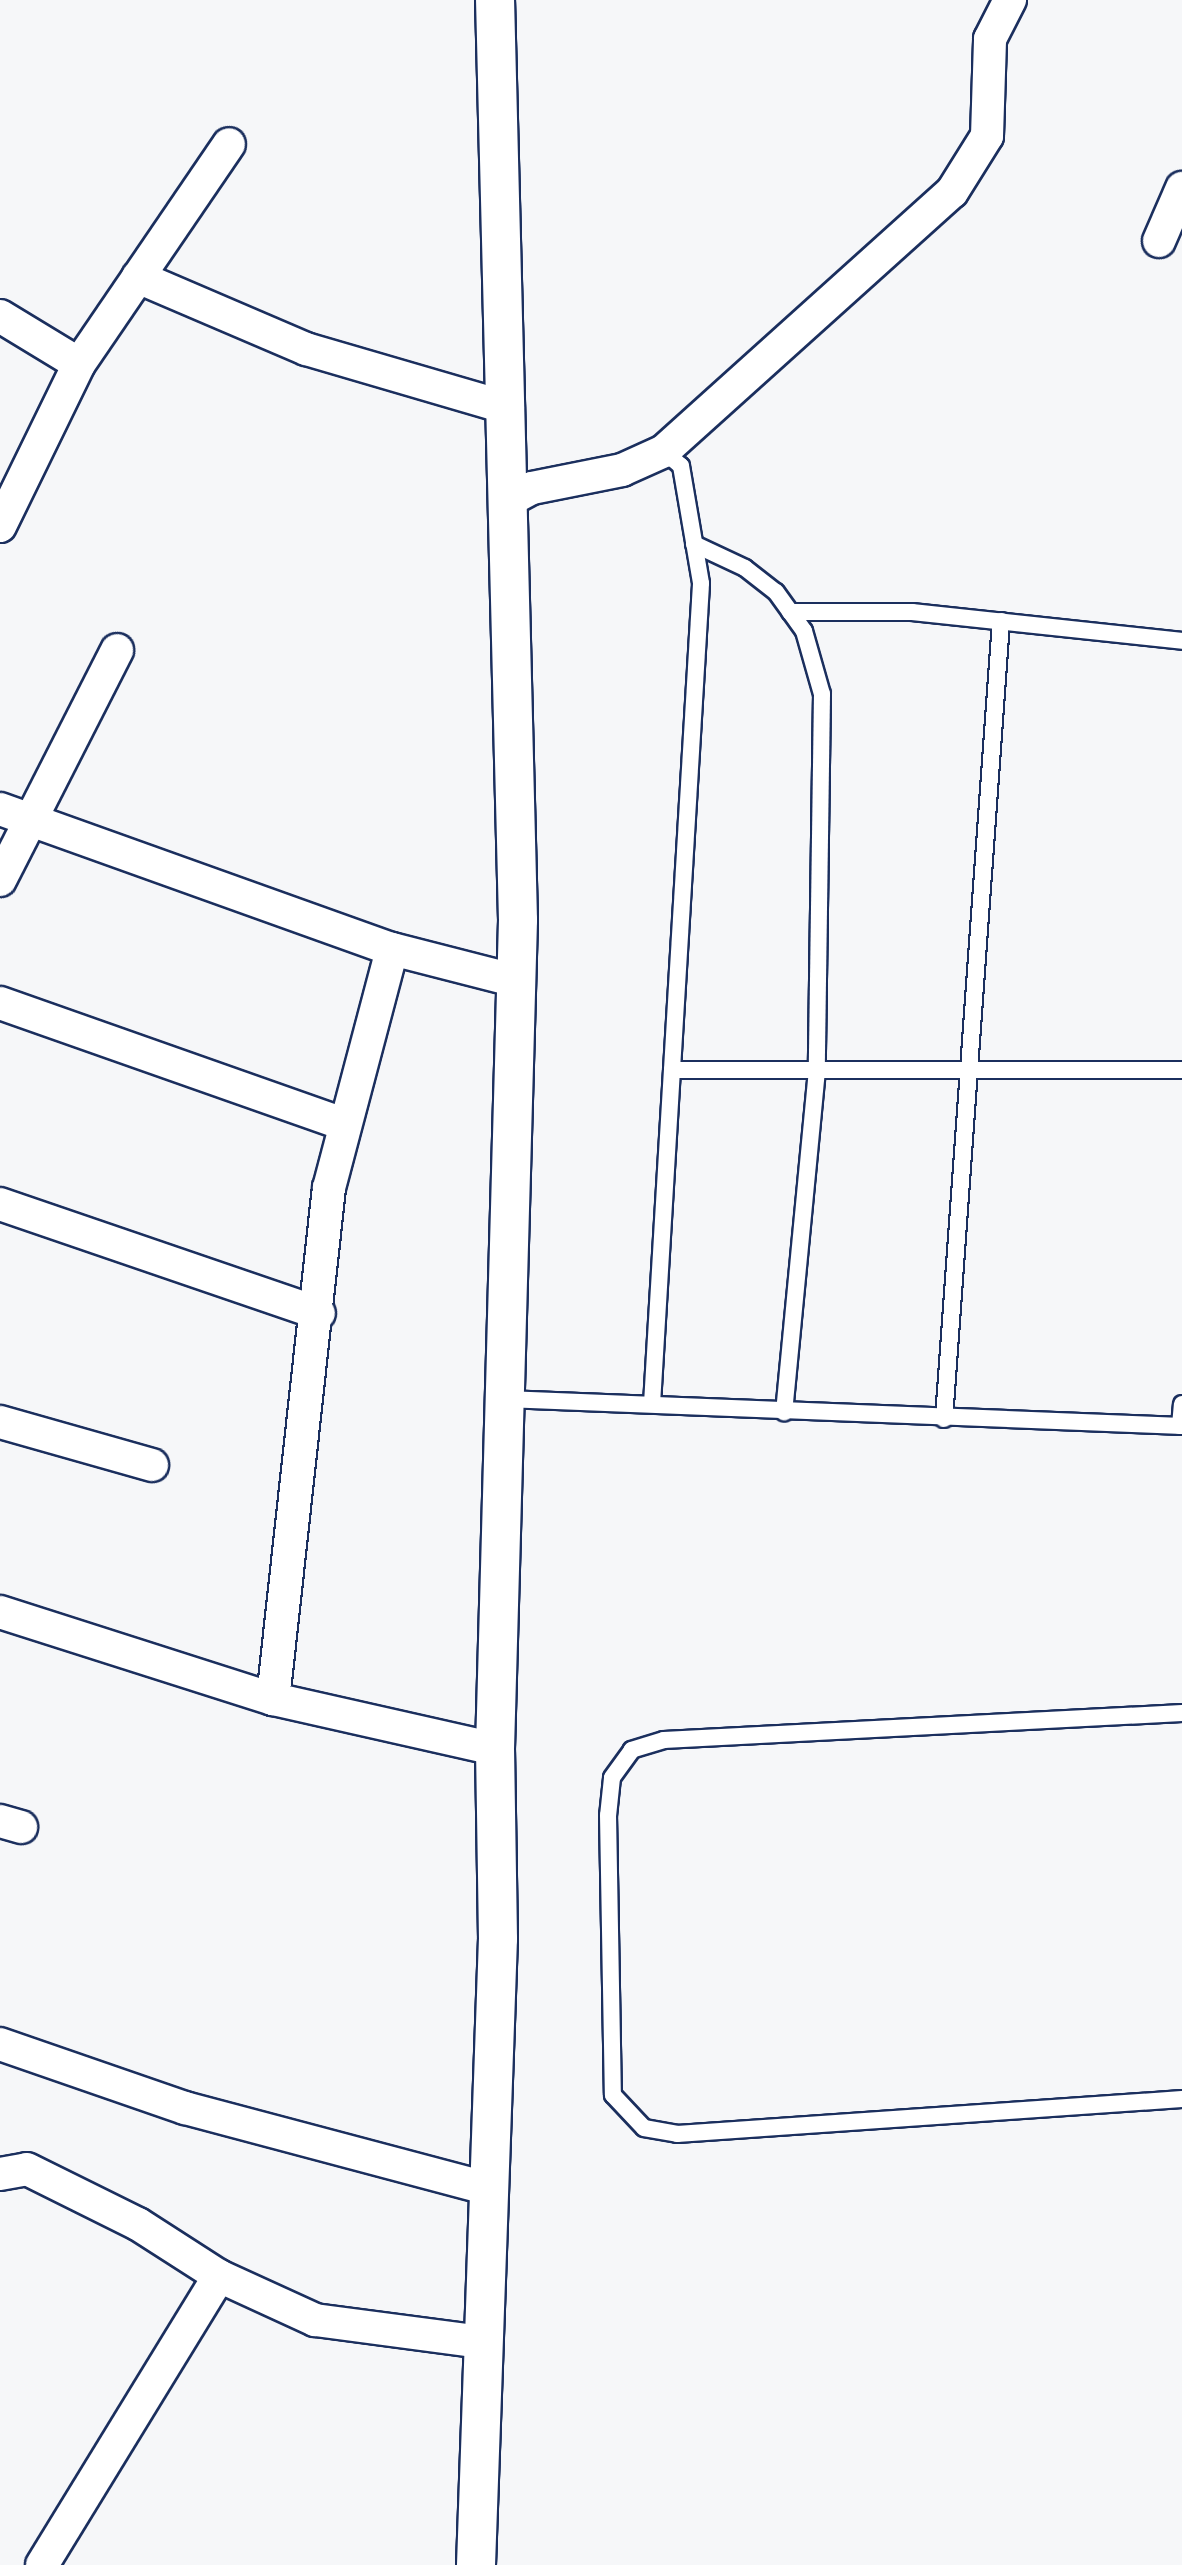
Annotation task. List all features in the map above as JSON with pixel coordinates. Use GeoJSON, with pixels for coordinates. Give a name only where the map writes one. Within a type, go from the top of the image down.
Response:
{"type":"FeatureCollection","features":[{"type":"Feature","properties":{"kind":"street"},"geometry":{"type":"LineString","coordinates":[[476,2565],[486,2188],[498,1939],[495,1749],[513,979],[519,920],[513,498],[495,0]]}},
{"type":"Feature","properties":{"kind":"street"},"geometry":{"type":"LineString","coordinates":[[513,498],[532,488],[622,470],[664,452],[952,192],[987,136],[990,39],[1010,0]]}},
{"type":"Feature","properties":{"kind":"street"},"geometry":{"type":"LineString","coordinates":[[0,526],[79,364],[229,144]]}},
{"type":"Feature","properties":{"kind":"street"},"geometry":{"type":"LineString","coordinates":[[1159,241],[1182,188]]}},
{"type":"Feature","properties":{"kind":"street"},"geometry":{"type":"LineString","coordinates":[[138,277],[306,349],[508,408]]}},
{"type":"Feature","properties":{"kind":"street"},"geometry":{"type":"LineString","coordinates":[[0,316],[79,364]]}},
{"type":"Feature","properties":{"kind":"street"},"geometry":{"type":"LineString","coordinates":[[0,880],[15,814],[117,649]]}},
{"type":"Feature","properties":{"kind":"street"},"geometry":{"type":"LineString","coordinates":[[15,814],[392,949],[513,979]]}},
{"type":"Feature","properties":{"kind":"street"},"geometry":{"type":"LineString","coordinates":[[273,1699],[319,1313],[329,1188],[342,1124],[392,949]]}},
{"type":"Feature","properties":{"kind":"street"},"geometry":{"type":"LineString","coordinates":[[0,1003],[342,1124]]}},
{"type":"Feature","properties":{"kind":"street"},"geometry":{"type":"LineString","coordinates":[[0,1203],[319,1313]]}},
{"type":"Feature","properties":{"kind":"street"},"geometry":{"type":"LineString","coordinates":[[0,1422],[152,1465]]}},
{"type":"Feature","properties":{"kind":"street"},"geometry":{"type":"LineString","coordinates":[[0,1612],[273,1699],[495,1749]]}},
{"type":"Feature","properties":{"kind":"street"},"geometry":{"type":"LineString","coordinates":[[0,2044],[185,2108],[486,2188]]}},
{"type":"Feature","properties":{"kind":"street"},"geometry":{"type":"LineString","coordinates":[[0,2174],[27,2169],[138,2224],[219,2276],[315,2320],[483,2342]]}},
{"type":"Feature","properties":{"kind":"street"},"geometry":{"type":"LineString","coordinates":[[42,2565],[219,2276]]}},
{"type":"Feature","properties":{"kind":"lane"},"geometry":{"type":"LineString","coordinates":[[652,1404],[701,583],[681,466],[664,452]]}},
{"type":"Feature","properties":{"kind":"lane"},"geometry":{"type":"LineString","coordinates":[[694,544],[745,568],[790,612],[808,642],[822,694],[817,1070],[784,1412]]}},
{"type":"Feature","properties":{"kind":"lane"},"geometry":{"type":"LineString","coordinates":[[790,612],[912,612],[1182,641]]}},
{"type":"Feature","properties":{"kind":"lane"},"geometry":{"type":"LineString","coordinates":[[944,1419],[1001,621]]}},
{"type":"Feature","properties":{"kind":"lane"},"geometry":{"type":"LineString","coordinates":[[671,1070],[1182,1070]]}},
{"type":"Feature","properties":{"kind":"lane"},"geometry":{"type":"LineString","coordinates":[[505,1399],[944,1419],[1181,1426],[1182,1404]]}},
{"type":"Feature","properties":{"kind":"lane"},"geometry":{"type":"LineString","coordinates":[[1182,1713],[664,1740],[632,1751],[612,1778],[608,1815],[613,2095],[644,2128],[677,2134],[1182,2099]]}}]}
